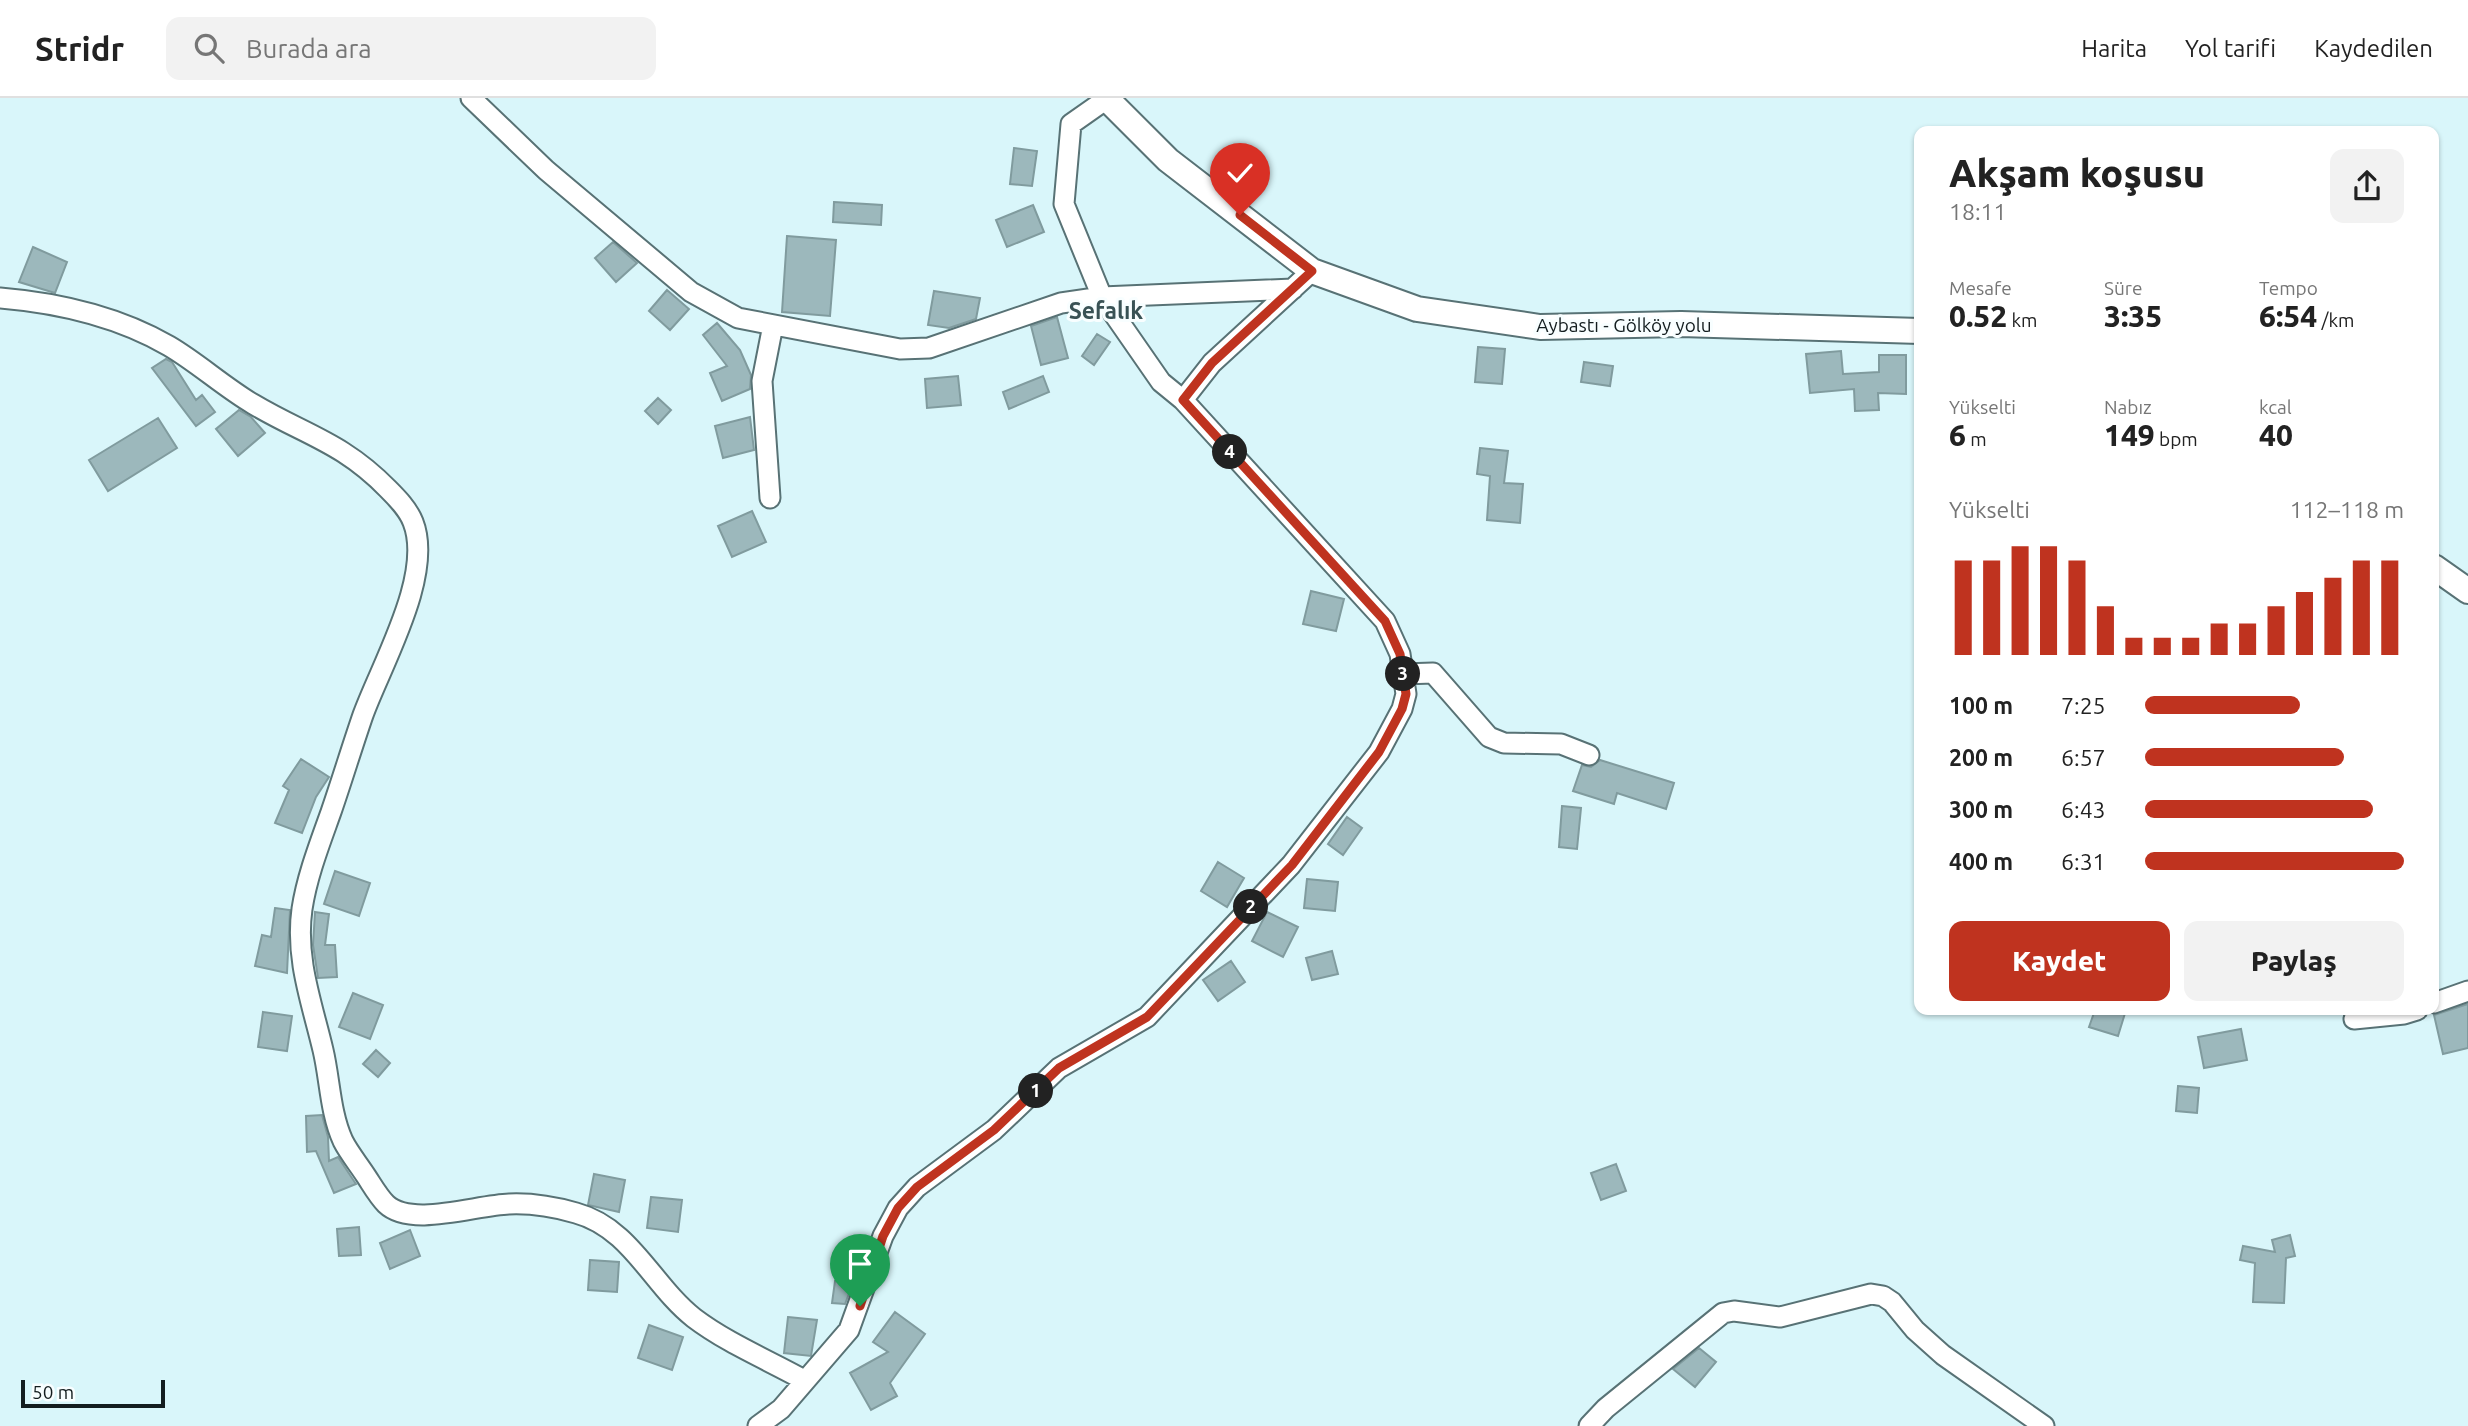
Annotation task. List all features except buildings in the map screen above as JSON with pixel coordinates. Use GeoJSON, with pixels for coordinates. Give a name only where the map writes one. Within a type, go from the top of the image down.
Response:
{"type":"FeatureCollection","features":[{"type":"Feature","properties":{"kind":"main road","name":"Aybastı - Gölköy yolu"},"geometry":{"type":"LineString","coordinates":[[1107,98],[1168,160],[1312,271],[1417,309],[1540,327],[1681,324],[1914,331]]}},
{"type":"Feature","properties":{"kind":"main road"},"geometry":{"type":"LineString","coordinates":[[2439,571],[2468,591]]}},
{"type":"Feature","properties":{"kind":"street"},"geometry":{"type":"LineString","coordinates":[[471,98],[546,170],[691,292],[737,318],[900,349],[929,348],[1029,312],[1102,297],[1293,289]]}},
{"type":"Feature","properties":{"kind":"street"},"geometry":{"type":"LineString","coordinates":[[758,1426],[781,1409],[849,1329],[860,1306],[883,1236],[898,1208],[917,1187],[994,1130],[1059,1068],[1147,1017],[1175,990],[1292,865],[1379,752],[1402,709],[1406,694],[1400,654],[1385,621],[1183,400],[1161,382],[1102,297],[1064,204],[1071,124],[1107,98]]}},
{"type":"Feature","properties":{"kind":"street"},"geometry":{"type":"LineString","coordinates":[[1183,400],[1212,363],[1312,271]]}},
{"type":"Feature","properties":{"kind":"street"},"geometry":{"type":"LineString","coordinates":[[0,298],[87,312],[118,320],[172,348],[250,402],[361,461],[398,499],[412,519],[417,536],[417,561],[409,598],[364,714],[311,872],[302,911],[303,975],[323,1048],[337,1124],[343,1142],[379,1195],[388,1207],[402,1213],[423,1216],[512,1203],[551,1208],[593,1219],[630,1247],[673,1299],[692,1316],[711,1330],[804,1380]]}},
{"type":"Feature","properties":{"kind":"street"},"geometry":{"type":"LineString","coordinates":[[770,498],[762,381],[773,325]]}},
{"type":"Feature","properties":{"kind":"street"},"geometry":{"type":"LineString","coordinates":[[1403,674],[1433,674],[1489,737],[1504,743],[1561,744],[1589,755]]}},
{"type":"Feature","properties":{"kind":"street"},"geometry":{"type":"LineString","coordinates":[[2439,1001],[2468,991]]}},
{"type":"Feature","properties":{"kind":"street"},"geometry":{"type":"LineString","coordinates":[[2354,1019],[2394,1015]]}},
{"type":"Feature","properties":{"kind":"street"},"geometry":{"type":"LineString","coordinates":[[1589,1426],[1605,1408],[1723,1313],[1734,1311],[1780,1317],[1871,1294],[1884,1296],[1892,1302],[1914,1330],[1943,1355],[2045,1426]]}},
{"type":"Feature","properties":{"kind":"district","name":"Sefalık"},"geometry":{"type":"Point","coordinates":[1106,310]}},
{"type":"Feature","properties":{"kind":"route"},"geometry":{"type":"LineString","coordinates":[[860,1306],[883,1236],[898,1208],[917,1187],[994,1130],[1059,1068],[1147,1017],[1175,990],[1292,865],[1379,752],[1402,709],[1406,694],[1400,654],[1385,621],[1183,400],[1195,380],[1312,271],[1240,215]]}}]}
